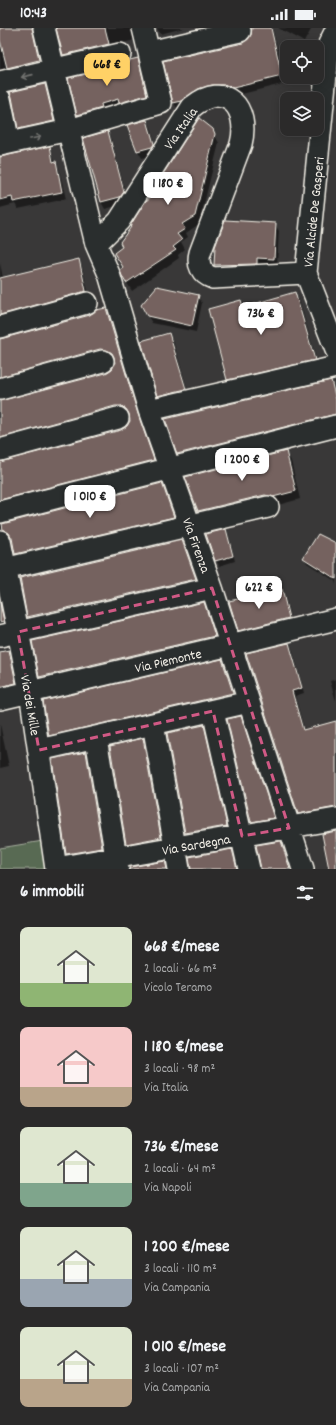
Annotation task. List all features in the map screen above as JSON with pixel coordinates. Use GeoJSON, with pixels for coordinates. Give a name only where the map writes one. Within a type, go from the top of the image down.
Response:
{"type":"FeatureCollection","features":[{"type":"Feature","properties":{"kind":"street"},"geometry":{"type":"LineString","coordinates":[[44,28],[96,244]]}},
{"type":"Feature","properties":{"kind":"street"},"geometry":{"type":"LineString","coordinates":[[0,99],[4,144],[69,130],[161,103],[143,28]]}},
{"type":"Feature","properties":{"kind":"street","name":"Via Alcide De Gasperi"},"geometry":{"type":"LineString","coordinates":[[336,30],[329,44],[332,67],[306,273],[336,350]]}},
{"type":"Feature","properties":{"kind":"street"},"geometry":{"type":"LineString","coordinates":[[149,52],[240,31]]}},
{"type":"Feature","properties":{"kind":"street"},"geometry":{"type":"LineString","coordinates":[[0,82],[120,54]]}},
{"type":"Feature","properties":{"kind":"street","name":"Via Italia"},"geometry":{"type":"LineString","coordinates":[[96,244],[119,221],[192,107],[206,99],[222,97],[231,100],[239,108],[244,126],[243,136],[200,253],[200,268],[205,274],[213,278],[306,273]]}},
{"type":"Feature","properties":{"kind":"street","name":"Via Firenza"},"geometry":{"type":"LineString","coordinates":[[96,244],[108,274],[149,410],[212,588],[303,869]]}},
{"type":"Feature","properties":{"kind":"street"},"geometry":{"type":"LineString","coordinates":[[0,327],[88,303]]}},
{"type":"Feature","properties":{"kind":"street"},"geometry":{"type":"LineString","coordinates":[[0,390],[103,361]]}},
{"type":"Feature","properties":{"kind":"street"},"geometry":{"type":"LineString","coordinates":[[149,410],[336,367]]}},
{"type":"Feature","properties":{"kind":"street"},"geometry":{"type":"LineString","coordinates":[[0,450],[118,418]]}},
{"type":"Feature","properties":{"kind":"street"},"geometry":{"type":"LineString","coordinates":[[0,512],[336,426]]}},
{"type":"Feature","properties":{"kind":"street"},"geometry":{"type":"LineString","coordinates":[[2,569],[268,507]]}},
{"type":"Feature","properties":{"kind":"street","name":"Via dei Mille"},"geometry":{"type":"LineString","coordinates":[[0,542],[9,634],[30,692],[56,869]]}},
{"type":"Feature","properties":{"kind":"street"},"geometry":{"type":"LineString","coordinates":[[9,634],[212,588]]}},
{"type":"Feature","properties":{"kind":"street","name":"Via Piemonte"},"geometry":{"type":"LineString","coordinates":[[0,699],[230,645],[336,618]]}},
{"type":"Feature","properties":{"kind":"street"},"geometry":{"type":"LineString","coordinates":[[39,750],[249,702]]}},
{"type":"Feature","properties":{"kind":"street"},"geometry":{"type":"LineString","coordinates":[[212,711],[249,869]]}},
{"type":"Feature","properties":{"kind":"street"},"geometry":{"type":"LineString","coordinates":[[153,724],[179,869]]}},
{"type":"Feature","properties":{"kind":"street"},"geometry":{"type":"LineString","coordinates":[[96,738],[117,863]]}},
{"type":"Feature","properties":{"kind":"street","name":"Via Sardegna"},"geometry":{"type":"LineString","coordinates":[[56,869],[117,863],[175,847],[336,819]]}},
{"type":"Feature","properties":{"kind":"highlighted area"},"geometry":{"type":"Polygon","coordinates":[[[212,588],[289,828],[242,836],[213,711],[39,750],[18,632],[212,588]]]}},
{"type":"Feature","properties":{"kind":"green space"},"geometry":{"type":"Polygon","coordinates":[[[43,841],[48,869],[0,869],[0,848],[43,841]]]}},
{"type":"Feature","properties":{"kind":"building"},"geometry":{"type":"Polygon","coordinates":[[[0,28],[32,28],[39,60],[7,68],[0,40],[0,28]]]}},
{"type":"Feature","properties":{"kind":"building"},"geometry":{"type":"Polygon","coordinates":[[[56,28],[105,28],[109,44],[63,55],[56,28]]]}},
{"type":"Feature","properties":{"kind":"building"},"geometry":{"type":"Polygon","coordinates":[[[252,28],[271,28],[280,67],[280,76],[233,88],[226,85],[212,85],[198,89],[182,101],[173,103],[163,61],[243,43],[251,35],[252,28]]]}},
{"type":"Feature","properties":{"kind":"building"},"geometry":{"type":"Polygon","coordinates":[[[138,58],[147,95],[119,103],[118,99],[101,104],[102,108],[77,115],[68,78],[123,66],[130,60],[138,58]]]}},
{"type":"Feature","properties":{"kind":"building"},"geometry":{"type":"Polygon","coordinates":[[[45,84],[54,121],[18,129],[10,92],[45,84]]]}},
{"type":"Feature","properties":{"kind":"building"},"geometry":{"type":"Polygon","coordinates":[[[199,118],[213,129],[215,134],[195,216],[182,224],[185,229],[177,234],[182,240],[173,247],[176,250],[126,283],[120,271],[123,267],[114,253],[122,247],[120,242],[131,227],[130,226],[145,202],[153,195],[152,193],[156,188],[154,188],[199,118]]]}},
{"type":"Feature","properties":{"kind":"building"},"geometry":{"type":"Polygon","coordinates":[[[147,120],[154,144],[152,147],[137,151],[127,125],[147,120]]]}},
{"type":"Feature","properties":{"kind":"building"},"geometry":{"type":"Polygon","coordinates":[[[108,131],[124,192],[120,197],[101,202],[83,138],[108,131]]]}},
{"type":"Feature","properties":{"kind":"building"},"geometry":{"type":"Polygon","coordinates":[[[50,146],[53,162],[56,161],[62,192],[13,202],[12,197],[0,200],[0,157],[50,146]]]}},
{"type":"Feature","properties":{"kind":"building"},"geometry":{"type":"Polygon","coordinates":[[[225,220],[276,223],[274,259],[257,258],[257,264],[214,265],[215,247],[225,220]]]}},
{"type":"Feature","properties":{"kind":"building"},"geometry":{"type":"Polygon","coordinates":[[[79,259],[86,291],[0,315],[0,278],[79,259]]]}},
{"type":"Feature","properties":{"kind":"building"},"geometry":{"type":"Polygon","coordinates":[[[157,286],[199,295],[192,326],[147,316],[141,305],[157,286]]]}},
{"type":"Feature","properties":{"kind":"building"},"geometry":{"type":"Polygon","coordinates":[[[295,292],[315,360],[227,380],[208,309],[241,300],[243,307],[295,292]]]}},
{"type":"Feature","properties":{"kind":"building"},"geometry":{"type":"Polygon","coordinates":[[[106,308],[138,414],[154,460],[0,500],[0,462],[121,430],[127,426],[130,421],[129,414],[126,409],[121,406],[115,406],[0,438],[0,401],[106,373],[112,369],[115,364],[112,353],[100,349],[0,377],[0,339],[90,315],[96,310],[106,308]]]}},
{"type":"Feature","properties":{"kind":"building"},"geometry":{"type":"Polygon","coordinates":[[[169,333],[186,389],[157,396],[141,341],[169,333]]]}},
{"type":"Feature","properties":{"kind":"building"},"geometry":{"type":"Polygon","coordinates":[[[331,380],[336,400],[336,414],[177,454],[165,419],[331,380]]]}},
{"type":"Feature","properties":{"kind":"building"},"geometry":{"type":"Polygon","coordinates":[[[286,451],[296,491],[273,497],[265,495],[198,511],[185,477],[286,451]]]}},
{"type":"Feature","properties":{"kind":"building"},"geometry":{"type":"Polygon","coordinates":[[[162,483],[174,517],[15,554],[12,538],[9,533],[3,530],[2,524],[162,483]]]}},
{"type":"Feature","properties":{"kind":"building"},"geometry":{"type":"Polygon","coordinates":[[[226,529],[233,556],[215,561],[206,534],[226,529]]]}},
{"type":"Feature","properties":{"kind":"building"},"geometry":{"type":"Polygon","coordinates":[[[318,534],[336,543],[336,579],[303,558],[318,534]]]}},
{"type":"Feature","properties":{"kind":"building"},"geometry":{"type":"Polygon","coordinates":[[[182,540],[196,579],[27,617],[20,578],[182,540]]]}},
{"type":"Feature","properties":{"kind":"building"},"geometry":{"type":"Polygon","coordinates":[[[282,589],[289,618],[238,631],[229,601],[282,589]]]}},
{"type":"Feature","properties":{"kind":"building"},"geometry":{"type":"Polygon","coordinates":[[[204,602],[215,636],[39,677],[32,641],[204,602]]]}},
{"type":"Feature","properties":{"kind":"building"},"geometry":{"type":"Polygon","coordinates":[[[0,603],[4,621],[0,622],[0,603]]]}},
{"type":"Feature","properties":{"kind":"building"},"geometry":{"type":"Polygon","coordinates":[[[289,643],[302,688],[292,691],[303,730],[336,721],[336,807],[298,814],[246,653],[289,643]]]}},
{"type":"Feature","properties":{"kind":"building"},"geometry":{"type":"Polygon","coordinates":[[[9,650],[16,683],[0,687],[0,652],[9,650]]]}},
{"type":"Feature","properties":{"kind":"building"},"geometry":{"type":"Polygon","coordinates":[[[222,659],[233,693],[49,736],[43,701],[222,659]]]}},
{"type":"Feature","properties":{"kind":"building"},"geometry":{"type":"Polygon","coordinates":[[[241,716],[274,818],[251,822],[227,719],[241,716]]]}},
{"type":"Feature","properties":{"kind":"building"},"geometry":{"type":"Polygon","coordinates":[[[204,725],[227,826],[185,833],[167,733],[204,725]]]}},
{"type":"Feature","properties":{"kind":"building"},"geometry":{"type":"Polygon","coordinates":[[[143,738],[161,837],[126,844],[110,746],[143,738]]]}},
{"type":"Feature","properties":{"kind":"building"},"geometry":{"type":"Polygon","coordinates":[[[86,752],[102,848],[66,854],[52,759],[86,752]]]}},
{"type":"Feature","properties":{"kind":"building"},"geometry":{"type":"Polygon","coordinates":[[[336,831],[336,869],[329,869],[322,834],[336,831]]]}},
{"type":"Feature","properties":{"kind":"building"},"geometry":{"type":"Polygon","coordinates":[[[281,841],[290,869],[261,869],[256,845],[281,841]]]}},
{"type":"Feature","properties":{"kind":"building"},"geometry":{"type":"Polygon","coordinates":[[[232,849],[237,869],[191,869],[189,857],[232,849]]]}},
{"type":"Feature","properties":{"kind":"building"},"geometry":{"type":"Polygon","coordinates":[[[165,861],[167,869],[130,869],[130,867],[165,861]]]}}]}
